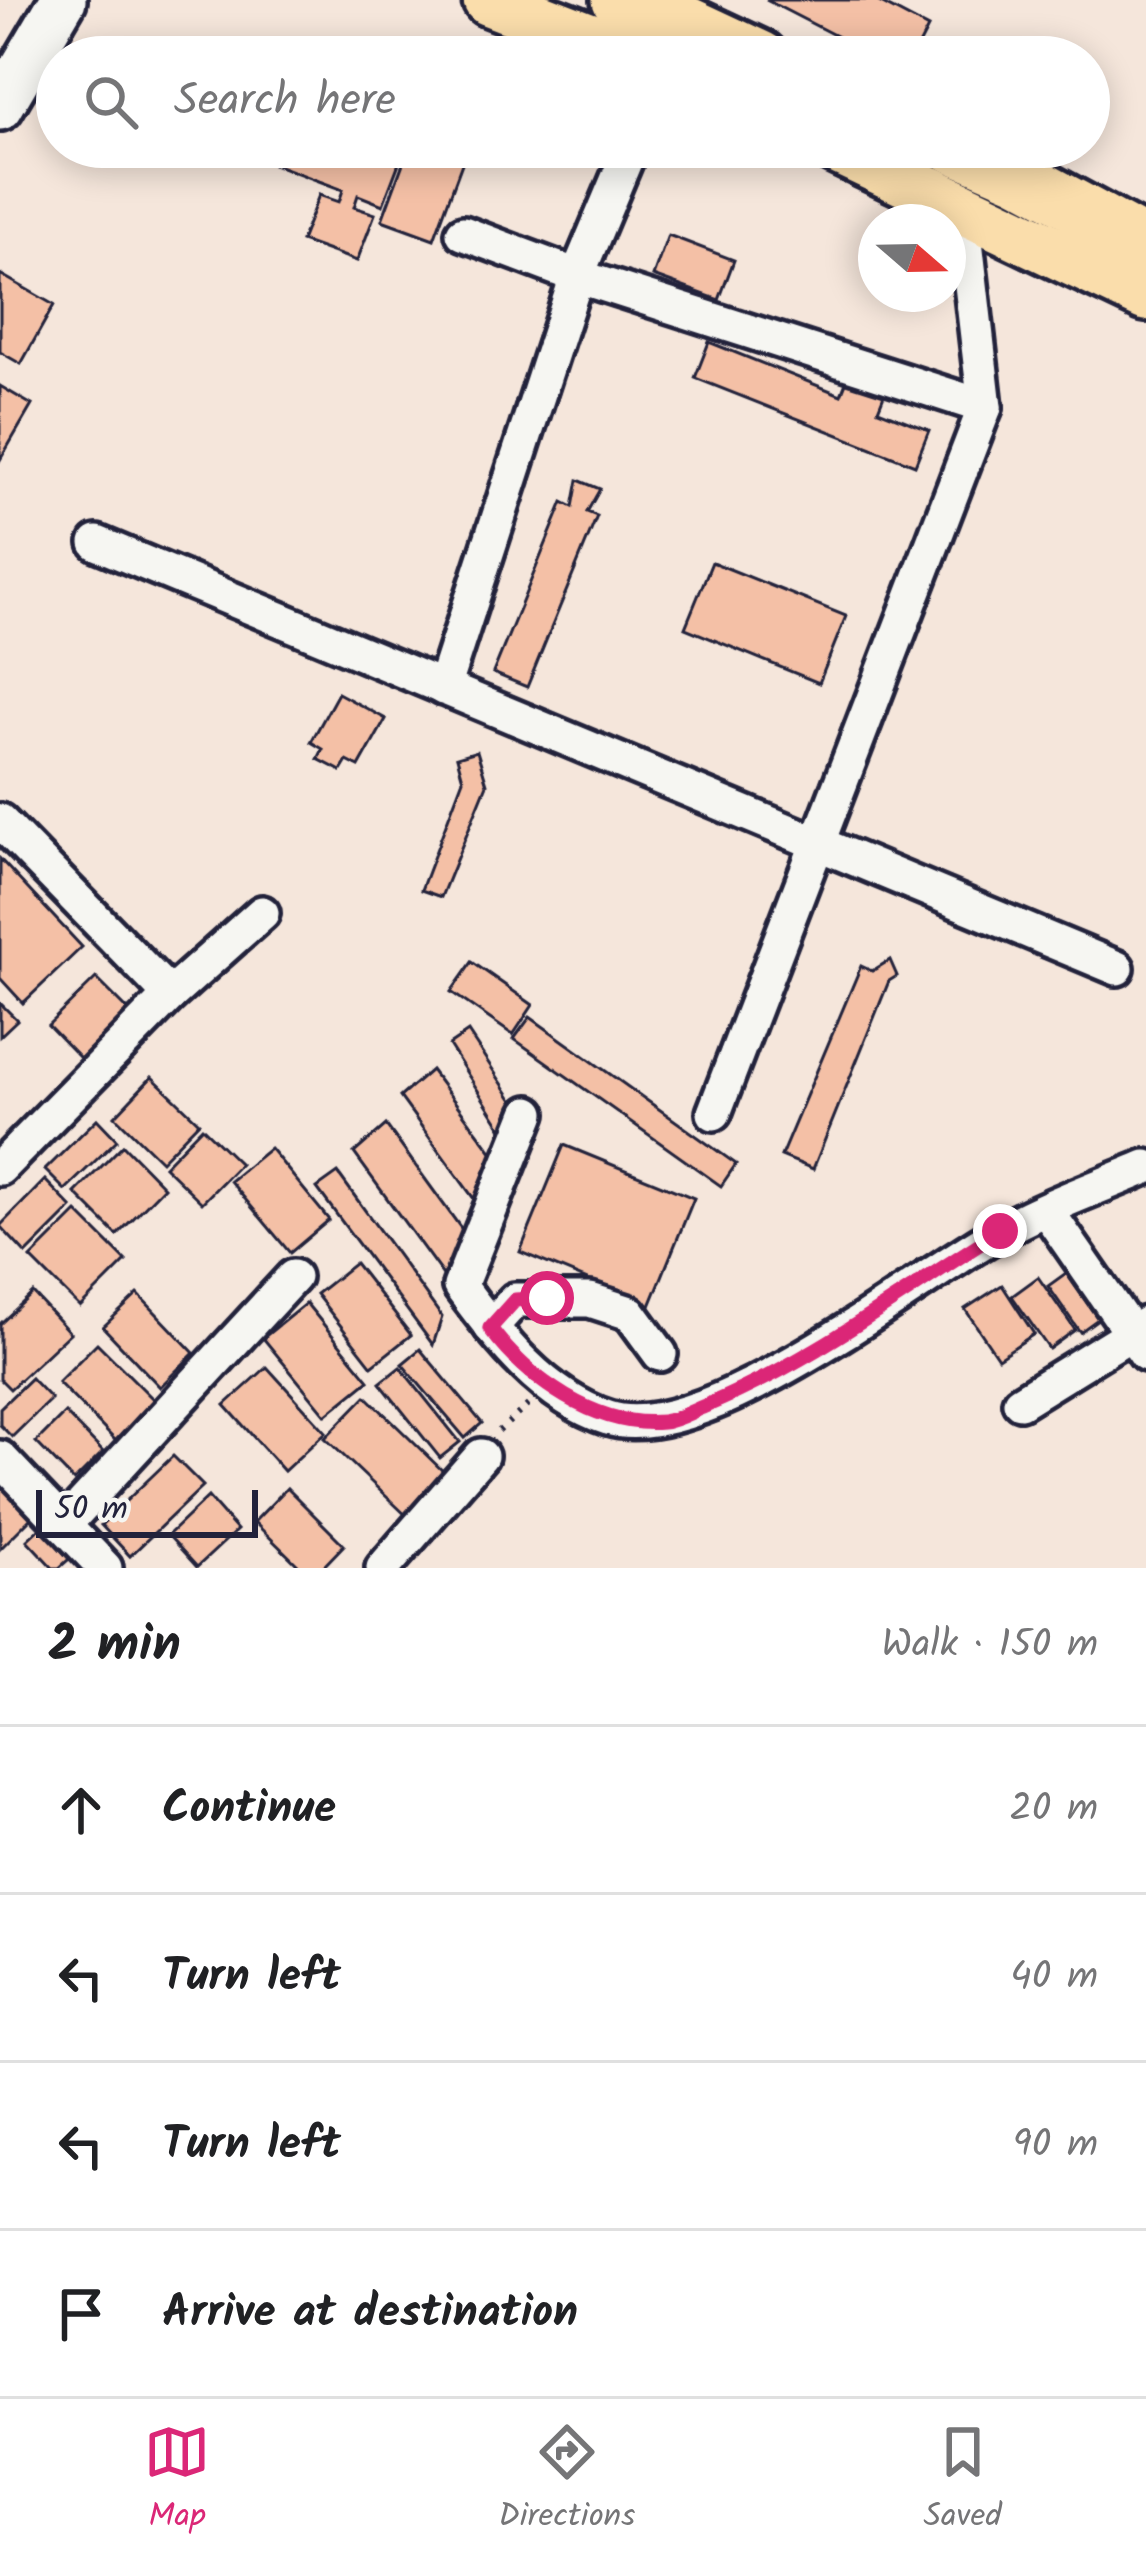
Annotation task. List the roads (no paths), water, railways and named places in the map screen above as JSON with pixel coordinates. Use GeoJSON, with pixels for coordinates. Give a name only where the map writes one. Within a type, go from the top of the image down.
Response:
{"type":"FeatureCollection","features":[{"type":"Feature","properties":{"kind":"main road"},"geometry":{"type":"LineString","coordinates":[[489,0],[583,36]]}},
{"type":"Feature","properties":{"kind":"main road"},"geometry":{"type":"LineString","coordinates":[[618,0],[672,36]]}},
{"type":"Feature","properties":{"kind":"main road"},"geometry":{"type":"LineString","coordinates":[[881,168],[960,204]]}},
{"type":"Feature","properties":{"kind":"main road"},"geometry":{"type":"LineString","coordinates":[[1002,168],[1146,244]]}},
{"type":"Feature","properties":{"kind":"main road"},"geometry":{"type":"LineString","coordinates":[[966,207],[1146,295]]}},
{"type":"Feature","properties":{"kind":"street"},"geometry":{"type":"LineString","coordinates":[[42,36],[63,0]]}},
{"type":"Feature","properties":{"kind":"street"},"geometry":{"type":"LineString","coordinates":[[0,107],[36,46]]}},
{"type":"Feature","properties":{"kind":"street"},"geometry":{"type":"LineString","coordinates":[[443,688],[577,276],[622,168]]}},
{"type":"Feature","properties":{"kind":"street"},"geometry":{"type":"LineString","coordinates":[[957,168],[962,204]]}},
{"type":"Feature","properties":{"kind":"street"},"geometry":{"type":"LineString","coordinates":[[463,232],[577,276],[985,407]]}},
{"type":"Feature","properties":{"kind":"street"},"geometry":{"type":"LineString","coordinates":[[715,1113],[985,407],[966,240]]}},
{"type":"Feature","properties":{"kind":"street"},"geometry":{"type":"LineString","coordinates":[[97,543],[1117,968]]}},
{"type":"Feature","properties":{"kind":"street"},"geometry":{"type":"LineString","coordinates":[[0,821],[170,995]]}},
{"type":"Feature","properties":{"kind":"street"},"geometry":{"type":"LineString","coordinates":[[0,1168],[170,995],[262,913]]}},
{"type":"Feature","properties":{"kind":"street"},"geometry":{"type":"LineString","coordinates":[[529,1113],[460,1286],[490,1328],[551,1387],[609,1418],[664,1422],[755,1385],[1000,1231],[1146,1167]]}},
{"type":"Feature","properties":{"kind":"street"},"geometry":{"type":"LineString","coordinates":[[1020,1402],[1141,1337],[1046,1211]]}},
{"type":"Feature","properties":{"kind":"street"},"geometry":{"type":"LineString","coordinates":[[65,1524],[292,1277]]}},
{"type":"Feature","properties":{"kind":"street"},"geometry":{"type":"LineString","coordinates":[[490,1328],[515,1300],[590,1300],[630,1313],[660,1354]]}},
{"type":"Feature","properties":{"kind":"street"},"geometry":{"type":"LineString","coordinates":[[383,1568],[482,1456]]}},
{"type":"Feature","properties":{"kind":"street"},"geometry":{"type":"LineString","coordinates":[[0,1458],[105,1568]]}}]}
